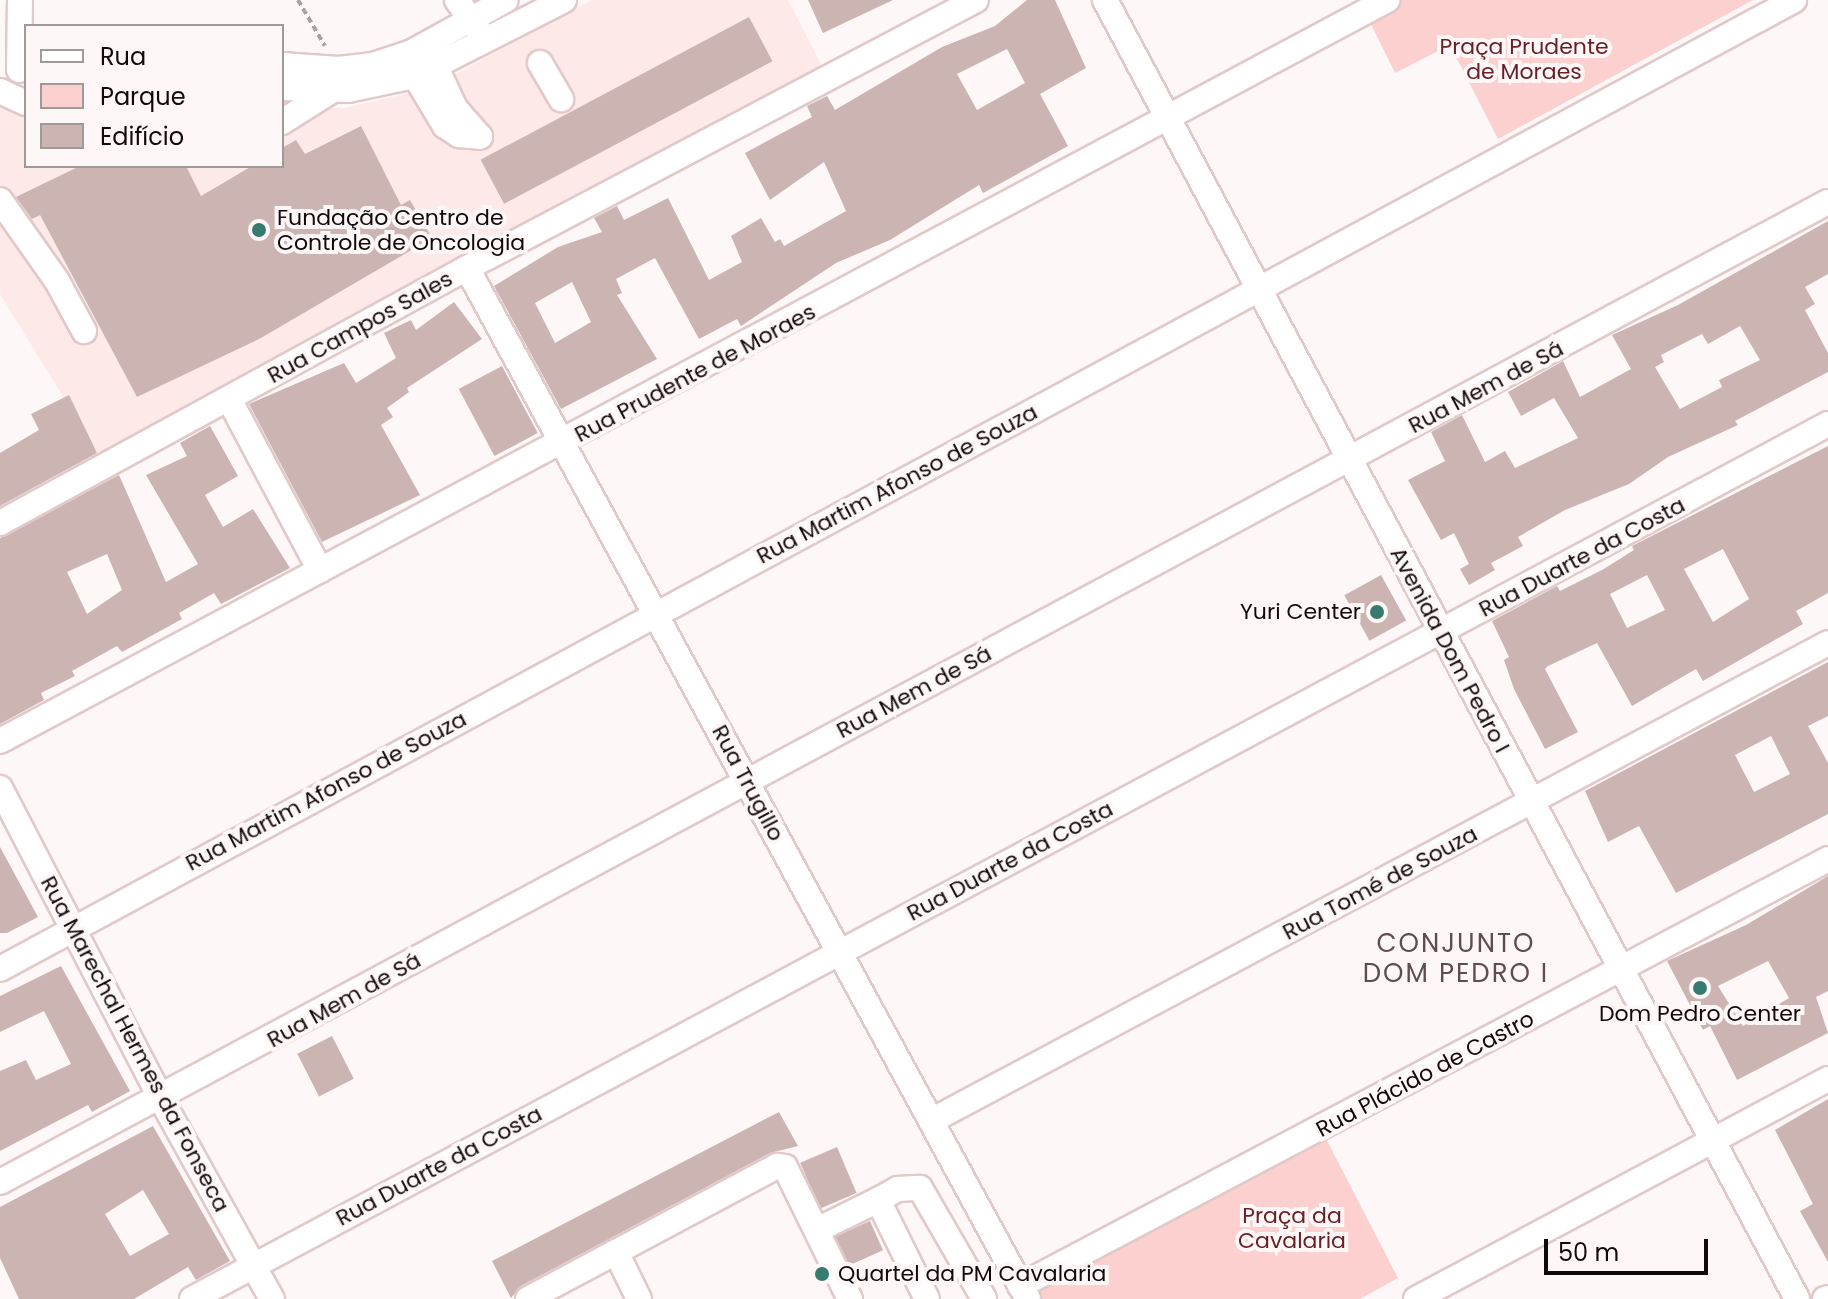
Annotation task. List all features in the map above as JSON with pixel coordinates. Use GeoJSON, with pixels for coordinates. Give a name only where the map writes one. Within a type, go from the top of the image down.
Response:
{"type":"FeatureCollection","features":[{"type":"Feature","properties":{"kind":"street"},"geometry":{"type":"LineString","coordinates":[[15,74],[20,0]]}},
{"type":"Feature","properties":{"kind":"street"},"geometry":{"type":"LineString","coordinates":[[457,0],[486,43]]}},
{"type":"Feature","properties":{"kind":"street"},"geometry":{"type":"LineString","coordinates":[[376,76],[506,0]]}},
{"type":"Feature","properties":{"kind":"street"},"geometry":{"type":"LineString","coordinates":[[284,88],[425,72],[564,0]]}},
{"type":"Feature","properties":{"kind":"street","name":"Rua Campos Sales"},"geometry":{"type":"LineString","coordinates":[[0,523],[467,268],[976,0]]}},
{"type":"Feature","properties":{"kind":"street","name":"Avenida Dom Pedro I"},"geometry":{"type":"LineString","coordinates":[[1105,0],[1797,1299]]}},
{"type":"Feature","properties":{"kind":"street","name":"Rua Prudente de Moraes"},"geometry":{"type":"LineString","coordinates":[[0,741],[563,444],[1387,0]]}},
{"type":"Feature","properties":{"kind":"street","name":"Rua Martim Afonso de Souza"},"geometry":{"type":"LineString","coordinates":[[0,969],[1794,0]]}},
{"type":"Feature","properties":{"kind":"street"},"geometry":{"type":"LineString","coordinates":[[540,63],[561,99]]}},
{"type":"Feature","properties":{"kind":"street"},"geometry":{"type":"LineString","coordinates":[[284,66],[335,80]]}},
{"type":"Feature","properties":{"kind":"street"},"geometry":{"type":"LineString","coordinates":[[284,120],[335,80]]}},
{"type":"Feature","properties":{"kind":"street"},"geometry":{"type":"LineString","coordinates":[[0,91],[24,102]]}},
{"type":"Feature","properties":{"kind":"street"},"geometry":{"type":"LineString","coordinates":[[0,200],[57,281],[84,331]]}},
{"type":"Feature","properties":{"kind":"street","name":"Rua Mem de Sá"},"geometry":{"type":"LineString","coordinates":[[0,1182],[161,1099],[746,781],[1828,202]]}},
{"type":"Feature","properties":{"kind":"street","name":"Rua Trugillo"},"geometry":{"type":"LineString","coordinates":[[467,268],[1026,1296]]}},
{"type":"Feature","properties":{"kind":"street"},"geometry":{"type":"LineString","coordinates":[[229,399],[320,570]]}},
{"type":"Feature","properties":{"kind":"street","name":"Rua Duarte da Costa"},"geometry":{"type":"LineString","coordinates":[[192,1299],[1828,424]]}},
{"type":"Feature","properties":{"kind":"street","name":"Rua Tomé de Souza"},"geometry":{"type":"LineString","coordinates":[[931,1121],[1828,643]]}},
{"type":"Feature","properties":{"kind":"street","name":"Rua Marechal Hermes da Fonseca"},"geometry":{"type":"LineString","coordinates":[[0,788],[161,1099],[272,1299]]}},
{"type":"Feature","properties":{"kind":"street","name":"Rua Plácido de Castro"},"geometry":{"type":"LineString","coordinates":[[1026,1296],[1828,859]]}},
{"type":"Feature","properties":{"kind":"street"},"geometry":{"type":"LineString","coordinates":[[1422,1297],[1828,1079]]}},
{"type":"Feature","properties":{"kind":"street"},"geometry":{"type":"LineString","coordinates":[[528,1299],[777,1166],[790,1172],[850,1299]]}},
{"type":"Feature","properties":{"kind":"street"},"geometry":{"type":"LineString","coordinates":[[819,1229],[898,1189],[920,1188],[984,1299]]}},
{"type":"Feature","properties":{"kind":"street"},"geometry":{"type":"LineString","coordinates":[[878,1200],[927,1299]]}},
{"type":"Feature","properties":{"kind":"street"},"geometry":{"type":"LineString","coordinates":[[616,1252],[639,1299]]}},
{"type":"Feature","properties":{"kind":"path"},"geometry":{"type":"LineString","coordinates":[[298,0],[335,80]]}},
{"type":"Feature","properties":{"kind":"shaded area","name":"Fundação Centro de Controle de Oncologia"},"geometry":{"type":"Polygon","coordinates":[[[592,0],[788,0],[822,66],[100,457],[0,294],[0,95],[24,86],[24,168],[284,168],[284,108],[345,108],[430,88],[592,0]]]}},
{"type":"Feature","properties":{"kind":"green space","name":"Praça Prudente de Moraes"},"geometry":{"type":"Polygon","coordinates":[[[1401,0],[1753,0],[1498,139],[1450,45],[1395,73],[1368,18],[1401,0]]]}},
{"type":"Feature","properties":{"kind":"green space","name":"Praça da Cavalaria"},"geometry":{"type":"Polygon","coordinates":[[[1321,1129],[1398,1278],[1360,1299],[1035,1299],[1033,1294],[1321,1129]]]}},
{"type":"Feature","properties":{"kind":"building"},"geometry":{"type":"Polygon","coordinates":[[[808,0],[893,0],[823,33],[808,0]]]}},
{"type":"Feature","properties":{"kind":"building"},"geometry":{"type":"Polygon","coordinates":[[[1027,0],[1055,0],[1086,68],[1040,94],[1068,146],[983,193],[979,185],[890,240],[836,263],[741,326],[737,319],[699,339],[655,258],[616,279],[622,293],[617,295],[657,359],[561,409],[494,286],[558,247],[602,232],[594,218],[617,206],[624,220],[668,198],[709,280],[742,262],[731,236],[761,218],[775,242],[780,239],[784,246],[846,211],[824,162],[770,200],[745,153],[812,117],[807,106],[827,96],[835,110],[942,47],[995,26],[1027,0]],[[1007,49],[957,74],[977,110],[1025,83],[1007,49]],[[572,282],[535,303],[555,343],[591,322],[572,282]]]}},
{"type":"Feature","properties":{"kind":"building"},"geometry":{"type":"Polygon","coordinates":[[[749,17],[772,61],[504,204],[481,160],[749,17]]]}},
{"type":"Feature","properties":{"kind":"building"},"geometry":{"type":"Polygon","coordinates":[[[361,126],[401,205],[410,200],[432,238],[261,338],[137,397],[40,215],[32,219],[16,197],[76,168],[187,168],[201,196],[249,168],[284,168],[284,147],[296,140],[305,154],[361,126]]]}},
{"type":"Feature","properties":{"kind":"building"},"geometry":{"type":"Polygon","coordinates":[[[1828,221],[1828,274],[1805,287],[1815,304],[1805,310],[1828,353],[1828,372],[1735,421],[1738,425],[1668,457],[1629,484],[1565,510],[1518,537],[1523,546],[1491,563],[1495,570],[1469,585],[1460,569],[1469,564],[1454,533],[1441,540],[1408,480],[1445,461],[1431,432],[1462,415],[1485,462],[1505,451],[1515,468],[1578,438],[1554,398],[1521,416],[1508,392],[1563,361],[1580,397],[1631,369],[1612,335],[1678,305],[1828,221]],[[1740,326],[1708,344],[1702,334],[1661,355],[1664,362],[1655,367],[1680,409],[1722,387],[1719,380],[1760,360],[1740,326]]]}},
{"type":"Feature","properties":{"kind":"building"},"geometry":{"type":"Polygon","coordinates":[[[454,302],[482,339],[407,388],[409,392],[387,408],[393,417],[381,425],[420,495],[322,542],[249,404],[344,363],[356,383],[396,358],[384,333],[411,320],[416,330],[454,302]]]}},
{"type":"Feature","properties":{"kind":"building"},"geometry":{"type":"Polygon","coordinates":[[[502,366],[538,433],[494,456],[459,389],[502,366]]]}},
{"type":"Feature","properties":{"kind":"building"},"geometry":{"type":"Polygon","coordinates":[[[69,395],[97,453],[0,506],[0,453],[39,430],[31,414],[69,395]]]}},
{"type":"Feature","properties":{"kind":"building"},"geometry":{"type":"Polygon","coordinates":[[[210,426],[238,476],[205,495],[223,527],[253,509],[290,568],[221,604],[214,593],[179,613],[182,619],[122,652],[117,646],[72,671],[75,676],[41,693],[44,700],[0,724],[0,538],[119,475],[166,582],[198,564],[146,475],[187,456],[180,443],[210,426]],[[107,554],[67,572],[87,614],[122,590],[107,554]]]}},
{"type":"Feature","properties":{"kind":"building"},"geometry":{"type":"Polygon","coordinates":[[[1828,446],[1828,593],[1796,611],[1803,624],[1703,681],[1696,669],[1632,706],[1597,643],[1548,666],[1545,669],[1578,732],[1545,749],[1514,689],[1504,660],[1509,657],[1492,621],[1557,586],[1560,591],[1602,570],[1634,550],[1632,546],[1828,446]],[[1723,549],[1684,569],[1713,622],[1749,599],[1723,549]],[[1647,575],[1610,594],[1627,628],[1665,610],[1647,575]]]}},
{"type":"Feature","properties":{"kind":"building","name":"Yuri Center"},"geometry":{"type":"Polygon","coordinates":[[[1381,575],[1406,620],[1369,641],[1344,595],[1381,575]]]}},
{"type":"Feature","properties":{"kind":"building"},"geometry":{"type":"Polygon","coordinates":[[[1828,662],[1828,716],[1808,726],[1828,763],[1828,814],[1676,893],[1639,826],[1608,842],[1585,791],[1828,662]],[[1771,736],[1735,755],[1754,792],[1790,774],[1771,736]]]}},
{"type":"Feature","properties":{"kind":"building"},"geometry":{"type":"Polygon","coordinates":[[[0,847],[38,917],[7,933],[0,933],[0,847]]]}},
{"type":"Feature","properties":{"kind":"building"},"geometry":{"type":"Polygon","coordinates":[[[1828,876],[1828,991],[1816,997],[1828,1033],[1737,1080],[1710,1026],[1703,1030],[1667,961],[1746,925],[1828,876]],[[1768,961],[1718,986],[1743,1026],[1789,998],[1768,961]]]}},
{"type":"Feature","properties":{"kind":"building"},"geometry":{"type":"Polygon","coordinates":[[[61,966],[130,1091],[92,1112],[88,1105],[0,1151],[0,1071],[26,1060],[36,1080],[71,1064],[44,1011],[0,1032],[0,996],[61,966]]]}},
{"type":"Feature","properties":{"kind":"building"},"geometry":{"type":"Polygon","coordinates":[[[332,1036],[354,1079],[319,1096],[297,1054],[332,1036]]]}},
{"type":"Feature","properties":{"kind":"building"},"geometry":{"type":"Polygon","coordinates":[[[1828,1099],[1828,1262],[1800,1211],[1813,1204],[1775,1130],[1828,1099]]]}},
{"type":"Feature","properties":{"kind":"building"},"geometry":{"type":"Polygon","coordinates":[[[779,1112],[798,1146],[770,1153],[521,1286],[511,1298],[492,1261],[779,1112]]]}},
{"type":"Feature","properties":{"kind":"building"},"geometry":{"type":"Polygon","coordinates":[[[153,1126],[230,1261],[196,1280],[188,1267],[134,1299],[19,1299],[0,1258],[0,1207],[153,1126]],[[143,1190],[105,1214],[130,1256],[169,1234],[143,1190]]]}},
{"type":"Feature","properties":{"kind":"building"},"geometry":{"type":"Polygon","coordinates":[[[837,1147],[857,1193],[820,1209],[800,1163],[837,1147]]]}},
{"type":"Feature","properties":{"kind":"building"},"geometry":{"type":"Polygon","coordinates":[[[870,1221],[883,1250],[848,1266],[835,1236],[870,1221]]]}},
{"type":"Feature","properties":{"kind":"place","name":"Fundação Centro de Controle de Oncologia"},"geometry":{"type":"Point","coordinates":[259,230]}},
{"type":"Feature","properties":{"kind":"place","name":"Yuri Center"},"geometry":{"type":"Point","coordinates":[1377,612]}},
{"type":"Feature","properties":{"kind":"place","name":"Dom Pedro Center"},"geometry":{"type":"Point","coordinates":[1700,988]}},
{"type":"Feature","properties":{"kind":"place","name":"Quartel da PM Cavalaria"},"geometry":{"type":"Point","coordinates":[822,1274]}},
{"type":"Feature","properties":{"kind":"district","name":"CONJUNTO DOM PEDRO I"},"geometry":{"type":"Point","coordinates":[1456,959]}}]}
